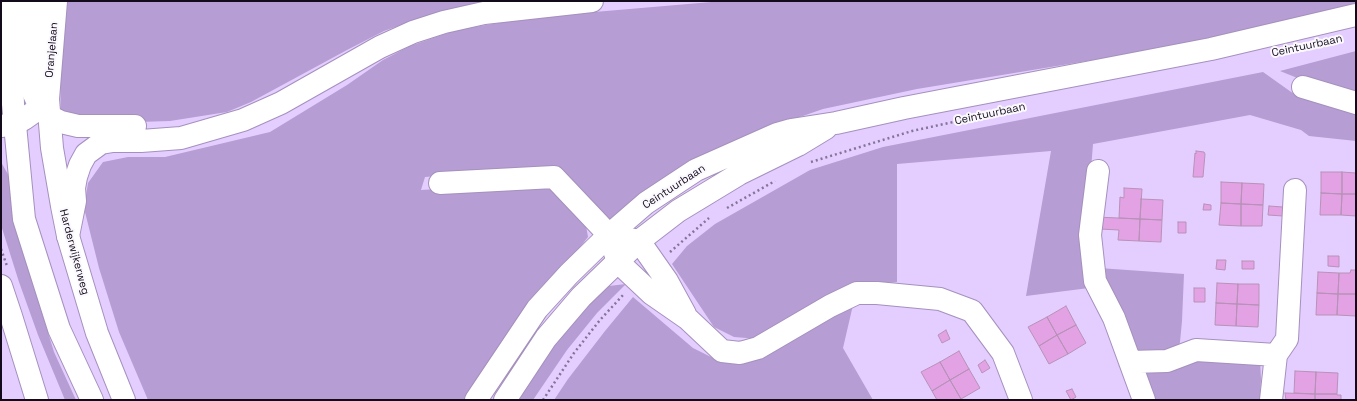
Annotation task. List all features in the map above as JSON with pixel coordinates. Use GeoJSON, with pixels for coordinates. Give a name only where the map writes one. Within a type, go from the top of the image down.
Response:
{"type":"FeatureCollection","features":[{"type":"Feature","properties":{"kind":"main road"},"geometry":{"type":"LineString","coordinates":[[39,1],[39,36],[46,107]]}},
{"type":"Feature","properties":{"kind":"main road","name":"Oranjelaan"},"geometry":{"type":"LineString","coordinates":[[46,107],[56,1]]}},
{"type":"Feature","properties":{"kind":"main road"},"geometry":{"type":"LineString","coordinates":[[68,236],[75,201],[74,188],[80,165],[86,154],[101,144],[113,141],[141,141],[181,138],[243,120],[281,103],[380,47],[429,26],[465,16],[484,13],[592,1]]}},
{"type":"Feature","properties":{"kind":"main road"},"geometry":{"type":"LineString","coordinates":[[14,6],[30,86],[46,107],[61,122],[78,126],[100,127],[222,125]]}},
{"type":"Feature","properties":{"kind":"main road"},"geometry":{"type":"LineString","coordinates":[[14,6],[12,75],[8,125],[24,219],[59,329],[92,400]]}},
{"type":"Feature","properties":{"kind":"main road","name":"Ceintuurbaan"},"geometry":{"type":"LineString","coordinates":[[476,400],[537,309],[569,274],[609,235],[646,203],[696,170],[777,134],[791,130],[836,123],[912,106],[1211,49],[1356,15]]}},
{"type":"Feature","properties":{"kind":"main road"},"geometry":{"type":"LineString","coordinates":[[1303,87],[1356,103]]}},
{"type":"Feature","properties":{"kind":"main road"},"geometry":{"type":"LineString","coordinates":[[8,125],[46,107]]}},
{"type":"Feature","properties":{"kind":"main road","name":"Harderwijkerweg"},"geometry":{"type":"LineString","coordinates":[[46,107],[68,236],[97,334],[124,400]]}},
{"type":"Feature","properties":{"kind":"main road","name":"Ceintuurbaan"},"geometry":{"type":"LineString","coordinates":[[505,400],[546,338],[581,297],[639,242],[678,211],[732,178],[798,145],[836,123]]}},
{"type":"Feature","properties":{"kind":"main road"},"geometry":{"type":"LineString","coordinates":[[1098,171],[1090,235],[1095,281],[1114,318],[1144,400]]}},
{"type":"Feature","properties":{"kind":"main road"},"geometry":{"type":"LineString","coordinates":[[440,183],[554,177],[609,235],[618,262],[652,294],[688,319],[722,351],[740,353],[758,348],[830,306],[857,293],[877,293],[940,299],[972,311],[1003,353],[1021,400]]}},
{"type":"Feature","properties":{"kind":"main road"},"geometry":{"type":"LineString","coordinates":[[1271,400],[1276,355],[1287,339],[1295,190]]}},
{"type":"Feature","properties":{"kind":"main road"},"geometry":{"type":"LineString","coordinates":[[609,235],[639,242],[667,281],[688,319]]}},
{"type":"Feature","properties":{"kind":"main road"},"geometry":{"type":"LineString","coordinates":[[1,286],[6,316],[37,400]]}},
{"type":"Feature","properties":{"kind":"main road"},"geometry":{"type":"LineString","coordinates":[[1130,362],[1167,361],[1196,350],[1276,355]]}},
{"type":"Feature","properties":{"kind":"path","name":"Ceintuurbaan"},"geometry":{"type":"LineString","coordinates":[[807,164],[912,131],[998,113]]}},
{"type":"Feature","properties":{"kind":"path"},"geometry":{"type":"LineString","coordinates":[[724,209],[780,179]]}},
{"type":"Feature","properties":{"kind":"path"},"geometry":{"type":"LineString","coordinates":[[655,266],[711,216]]}},
{"type":"Feature","properties":{"kind":"path"},"geometry":{"type":"LineString","coordinates":[[543,400],[574,353],[600,320],[638,281]]}},
{"type":"Feature","properties":{"kind":"shaded area"},"geometry":{"type":"Polygon","coordinates":[[[63,1],[532,1],[432,16],[384,31],[251,102],[227,112],[170,121],[106,123],[61,114],[60,77],[63,1]]]}},
{"type":"Feature","properties":{"kind":"shaded area"},"geometry":{"type":"Polygon","coordinates":[[[723,1],[1356,1],[1356,3],[1325,12],[1166,48],[917,89],[823,109],[768,128],[612,221],[599,217],[556,167],[425,177],[421,190],[551,182],[585,220],[588,237],[531,305],[466,400],[148,400],[119,332],[99,268],[84,208],[88,183],[103,162],[128,157],[165,157],[270,132],[347,85],[383,60],[410,46],[457,30],[536,17],[723,1]]]}},
{"type":"Feature","properties":{"kind":"shaded area"},"geometry":{"type":"Polygon","coordinates":[[[1356,51],[1356,99],[1337,94],[1280,71],[1356,51]]]}},
{"type":"Feature","properties":{"kind":"shaded area"},"geometry":{"type":"Polygon","coordinates":[[[1263,72],[1294,94],[1356,111],[1356,141],[1309,136],[1301,130],[1250,115],[1093,144],[1085,245],[1089,288],[1026,296],[1051,151],[897,164],[897,282],[845,287],[759,339],[734,337],[714,327],[672,264],[687,246],[715,224],[810,170],[883,147],[1263,72]]]}},
{"type":"Feature","properties":{"kind":"shaded area"},"geometry":{"type":"Polygon","coordinates":[[[1,162],[10,178],[21,244],[54,352],[76,400],[65,400],[38,335],[1,225],[1,162]]]}},
{"type":"Feature","properties":{"kind":"shaded area"},"geometry":{"type":"Polygon","coordinates":[[[1099,268],[1184,274],[1182,321],[1178,350],[1138,356],[1099,268]]]}},
{"type":"Feature","properties":{"kind":"shaded area"},"geometry":{"type":"Polygon","coordinates":[[[626,284],[597,313],[567,350],[533,400],[515,400],[558,337],[594,294],[609,286],[626,284]]]}},
{"type":"Feature","properties":{"kind":"shaded area"},"geometry":{"type":"Polygon","coordinates":[[[633,297],[693,348],[723,363],[745,362],[853,305],[843,348],[873,400],[554,400],[568,379],[633,297]]]}},
{"type":"Feature","properties":{"kind":"shaded area"},"geometry":{"type":"Polygon","coordinates":[[[1198,357],[1260,360],[1260,400],[1151,400],[1143,369],[1198,357]]]}},
{"type":"Feature","properties":{"kind":"building"},"geometry":{"type":"Polygon","coordinates":[[[1196,151],[1204,152],[1205,154],[1203,177],[1193,177],[1196,151]]]}},
{"type":"Feature","properties":{"kind":"building"},"geometry":{"type":"Polygon","coordinates":[[[1321,172],[1342,172],[1342,194],[1321,193],[1321,172]]]}},
{"type":"Feature","properties":{"kind":"building"},"geometry":{"type":"Polygon","coordinates":[[[1342,172],[1356,173],[1356,194],[1342,194],[1342,172]]]}},
{"type":"Feature","properties":{"kind":"building"},"geometry":{"type":"Polygon","coordinates":[[[1221,182],[1242,183],[1241,204],[1221,203],[1221,182]]]}},
{"type":"Feature","properties":{"kind":"building"},"geometry":{"type":"Polygon","coordinates":[[[1242,183],[1264,184],[1263,205],[1241,204],[1242,183]]]}},
{"type":"Feature","properties":{"kind":"building"},"geometry":{"type":"Polygon","coordinates":[[[1124,188],[1142,189],[1140,219],[1119,218],[1120,197],[1124,198],[1124,188]]]}},
{"type":"Feature","properties":{"kind":"building"},"geometry":{"type":"Polygon","coordinates":[[[1321,193],[1342,194],[1341,215],[1320,215],[1321,193]]]}},
{"type":"Feature","properties":{"kind":"building"},"geometry":{"type":"Polygon","coordinates":[[[1342,194],[1356,194],[1356,216],[1341,215],[1342,194]]]}},
{"type":"Feature","properties":{"kind":"building"},"geometry":{"type":"Polygon","coordinates":[[[1141,199],[1163,200],[1162,220],[1140,219],[1141,199]]]}},
{"type":"Feature","properties":{"kind":"building"},"geometry":{"type":"Polygon","coordinates":[[[1221,203],[1241,204],[1241,226],[1219,225],[1221,203]]]}},
{"type":"Feature","properties":{"kind":"building"},"geometry":{"type":"Polygon","coordinates":[[[1204,204],[1211,205],[1211,210],[1203,210],[1204,204]]]}},
{"type":"Feature","properties":{"kind":"building"},"geometry":{"type":"Polygon","coordinates":[[[1241,204],[1263,205],[1262,226],[1241,226],[1241,204]]]}},
{"type":"Feature","properties":{"kind":"building"},"geometry":{"type":"Polygon","coordinates":[[[1269,206],[1283,207],[1283,216],[1268,215],[1269,206]]]}},
{"type":"Feature","properties":{"kind":"building"},"geometry":{"type":"Polygon","coordinates":[[[1096,217],[1140,219],[1139,241],[1118,240],[1119,230],[1100,229],[1096,217]]]}},
{"type":"Feature","properties":{"kind":"building"},"geometry":{"type":"Polygon","coordinates":[[[1140,219],[1162,220],[1161,242],[1139,241],[1140,219]]]}},
{"type":"Feature","properties":{"kind":"building"},"geometry":{"type":"Polygon","coordinates":[[[1178,222],[1186,222],[1186,233],[1178,233],[1178,222]]]}},
{"type":"Feature","properties":{"kind":"building"},"geometry":{"type":"Polygon","coordinates":[[[1328,256],[1339,256],[1339,267],[1328,266],[1328,256]]]}},
{"type":"Feature","properties":{"kind":"building"},"geometry":{"type":"Polygon","coordinates":[[[1217,260],[1226,260],[1225,270],[1216,269],[1217,260]]]}},
{"type":"Feature","properties":{"kind":"building"},"geometry":{"type":"Polygon","coordinates":[[[1242,261],[1254,261],[1254,269],[1242,269],[1242,261]]]}},
{"type":"Feature","properties":{"kind":"building"},"geometry":{"type":"Polygon","coordinates":[[[1351,270],[1356,270],[1356,294],[1338,294],[1339,273],[1350,273],[1351,270]]]}},
{"type":"Feature","properties":{"kind":"building"},"geometry":{"type":"Polygon","coordinates":[[[1318,272],[1339,273],[1338,294],[1317,293],[1318,272]]]}},
{"type":"Feature","properties":{"kind":"building"},"geometry":{"type":"Polygon","coordinates":[[[1217,283],[1238,284],[1237,304],[1216,303],[1217,283]]]}},
{"type":"Feature","properties":{"kind":"building"},"geometry":{"type":"Polygon","coordinates":[[[1238,284],[1259,284],[1259,305],[1237,304],[1238,284]]]}},
{"type":"Feature","properties":{"kind":"building"},"geometry":{"type":"Polygon","coordinates":[[[1194,288],[1205,288],[1205,302],[1194,302],[1194,288]]]}},
{"type":"Feature","properties":{"kind":"building"},"geometry":{"type":"Polygon","coordinates":[[[1317,293],[1338,294],[1337,315],[1316,315],[1317,293]]]}},
{"type":"Feature","properties":{"kind":"building"},"geometry":{"type":"Polygon","coordinates":[[[1338,294],[1356,294],[1356,316],[1337,315],[1338,294]]]}},
{"type":"Feature","properties":{"kind":"building"},"geometry":{"type":"Polygon","coordinates":[[[1216,303],[1237,304],[1236,326],[1215,325],[1216,303]]]}},
{"type":"Feature","properties":{"kind":"building"},"geometry":{"type":"Polygon","coordinates":[[[1237,304],[1259,305],[1258,327],[1236,326],[1237,304]]]}},
{"type":"Feature","properties":{"kind":"building"},"geometry":{"type":"Polygon","coordinates":[[[1066,306],[1076,325],[1057,335],[1047,317],[1066,306]]]}},
{"type":"Feature","properties":{"kind":"building"},"geometry":{"type":"Polygon","coordinates":[[[1047,317],[1057,335],[1039,346],[1028,327],[1047,317]]]}},
{"type":"Feature","properties":{"kind":"building"},"geometry":{"type":"Polygon","coordinates":[[[1076,325],[1086,343],[1068,354],[1057,335],[1076,325]]]}},
{"type":"Feature","properties":{"kind":"building"},"geometry":{"type":"Polygon","coordinates":[[[946,330],[950,339],[942,343],[938,335],[946,330]]]}},
{"type":"Feature","properties":{"kind":"building"},"geometry":{"type":"Polygon","coordinates":[[[1057,335],[1068,354],[1049,364],[1039,346],[1057,335]]]}},
{"type":"Feature","properties":{"kind":"building"},"geometry":{"type":"Polygon","coordinates":[[[959,351],[969,369],[950,380],[940,362],[959,351]]]}},
{"type":"Feature","properties":{"kind":"building"},"geometry":{"type":"Polygon","coordinates":[[[985,360],[990,368],[982,373],[978,365],[985,360]]]}},
{"type":"Feature","properties":{"kind":"building"},"geometry":{"type":"Polygon","coordinates":[[[940,362],[950,380],[932,391],[921,372],[940,362]]]}},
{"type":"Feature","properties":{"kind":"building"},"geometry":{"type":"Polygon","coordinates":[[[969,369],[980,388],[961,399],[950,380],[969,369]]]}},
{"type":"Feature","properties":{"kind":"building"},"geometry":{"type":"Polygon","coordinates":[[[1295,371],[1316,372],[1315,394],[1294,393],[1295,371]]]}},
{"type":"Feature","properties":{"kind":"building"},"geometry":{"type":"Polygon","coordinates":[[[1316,372],[1338,373],[1337,394],[1315,394],[1316,372]]]}},
{"type":"Feature","properties":{"kind":"building"},"geometry":{"type":"Polygon","coordinates":[[[950,380],[961,399],[937,400],[932,391],[950,380]]]}},
{"type":"Feature","properties":{"kind":"building"},"geometry":{"type":"Polygon","coordinates":[[[1072,389],[1076,397],[1071,400],[1066,391],[1072,389]]]}},
{"type":"Feature","properties":{"kind":"building"},"geometry":{"type":"Polygon","coordinates":[[[1285,393],[1315,394],[1315,400],[1286,400],[1285,393]]]}},
{"type":"Feature","properties":{"kind":"building"},"geometry":{"type":"Polygon","coordinates":[[[1315,394],[1337,394],[1341,395],[1341,400],[1315,400],[1315,394]]]}}]}
